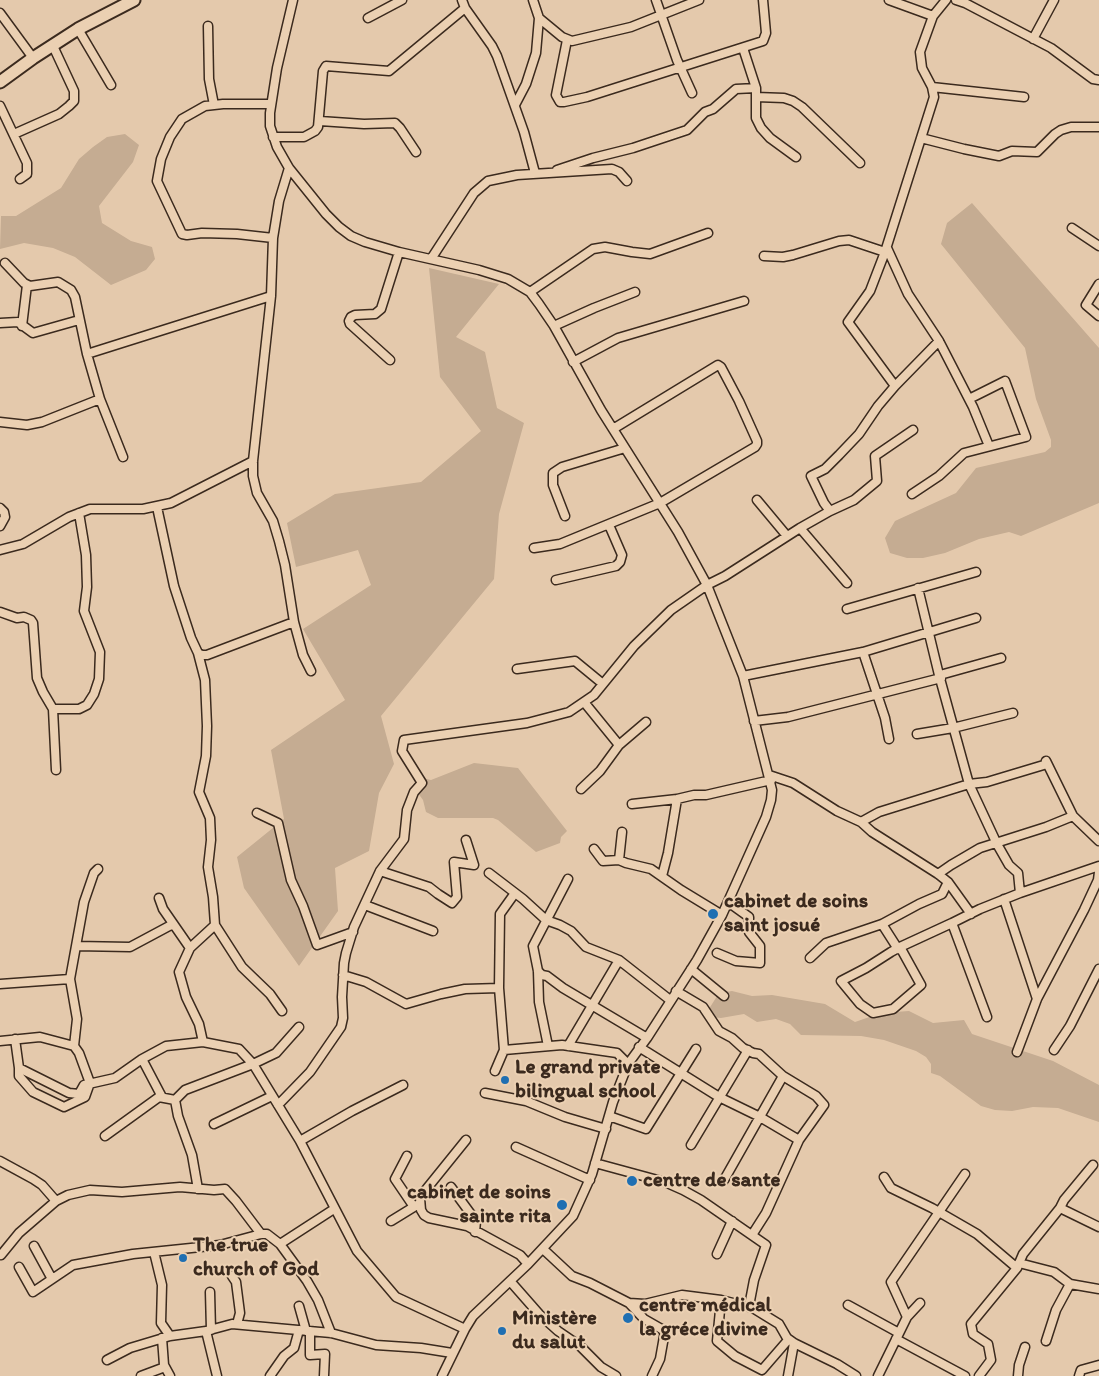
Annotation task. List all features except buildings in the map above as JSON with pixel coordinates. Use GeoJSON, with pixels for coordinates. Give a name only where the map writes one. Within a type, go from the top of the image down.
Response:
{"type":"FeatureCollection","features":[{"type":"Feature","properties":{"kind":"street"},"geometry":{"type":"LineString","coordinates":[[0,82],[78,29],[134,0]]}},
{"type":"Feature","properties":{"kind":"street"},"geometry":{"type":"LineString","coordinates":[[293,0],[276,68],[270,104],[270,126],[276,147],[289,168],[326,214],[339,227],[352,236],[399,252],[508,279],[530,292],[554,326],[613,430],[660,503],[707,585],[743,676],[770,778],[771,800],[766,816],[728,902],[691,969],[628,1064],[609,1116],[590,1180],[573,1216],[544,1249],[473,1316],[452,1353],[442,1376]]}},
{"type":"Feature","properties":{"kind":"street"},"geometry":{"type":"LineString","coordinates":[[368,18],[402,0]]}},
{"type":"Feature","properties":{"kind":"street"},"geometry":{"type":"LineString","coordinates":[[515,106],[526,84],[536,53],[539,18],[534,0]]}},
{"type":"Feature","properties":{"kind":"street"},"geometry":{"type":"LineString","coordinates":[[656,0],[680,68],[692,93]]}},
{"type":"Feature","properties":{"kind":"street"},"geometry":{"type":"LineString","coordinates":[[539,18],[567,40],[572,41],[631,27],[663,16],[699,0]]}},
{"type":"Feature","properties":{"kind":"street"},"geometry":{"type":"LineString","coordinates":[[567,40],[556,95],[560,102],[570,102],[763,41],[765,38],[763,0]]}},
{"type":"Feature","properties":{"kind":"street"},"geometry":{"type":"LineString","coordinates":[[889,0],[933,16]]}},
{"type":"Feature","properties":{"kind":"street"},"geometry":{"type":"LineString","coordinates":[[895,386],[848,322],[870,291],[886,250],[934,97],[932,87],[922,68],[920,52],[933,16],[946,0]]}},
{"type":"Feature","properties":{"kind":"street"},"geometry":{"type":"LineString","coordinates":[[956,0],[974,4],[1052,48],[1093,79],[1099,80]]}},
{"type":"Feature","properties":{"kind":"street"},"geometry":{"type":"LineString","coordinates":[[1033,39],[1054,0]]}},
{"type":"Feature","properties":{"kind":"street"},"geometry":{"type":"LineString","coordinates":[[273,137],[304,137],[318,128],[324,68],[326,66],[389,71],[463,4],[492,46],[502,68],[535,173]]}},
{"type":"Feature","properties":{"kind":"street"},"geometry":{"type":"LineString","coordinates":[[0,13],[33,58]]}},
{"type":"Feature","properties":{"kind":"street"},"geometry":{"type":"LineString","coordinates":[[208,26],[210,79],[214,105]]}},
{"type":"Feature","properties":{"kind":"street"},"geometry":{"type":"LineString","coordinates":[[78,29],[111,85]]}},
{"type":"Feature","properties":{"kind":"street"},"geometry":{"type":"LineString","coordinates":[[14,134],[58,114],[74,101],[74,91],[52,46]]}},
{"type":"Feature","properties":{"kind":"street"},"geometry":{"type":"LineString","coordinates":[[743,48],[756,88],[756,118],[761,128],[770,138],[796,157]]}},
{"type":"Feature","properties":{"kind":"street"},"geometry":{"type":"LineString","coordinates":[[932,87],[1024,97]]}},
{"type":"Feature","properties":{"kind":"street"},"geometry":{"type":"LineString","coordinates":[[550,173],[687,130],[705,112],[713,109],[736,89],[756,88]]}},
{"type":"Feature","properties":{"kind":"street"},"geometry":{"type":"LineString","coordinates":[[756,97],[770,97],[793,101],[802,107],[860,163]]}},
{"type":"Feature","properties":{"kind":"street"},"geometry":{"type":"LineString","coordinates":[[270,104],[205,106],[182,119],[170,137],[161,159],[157,181],[182,234],[237,234],[272,238]]}},
{"type":"Feature","properties":{"kind":"street"},"geometry":{"type":"LineString","coordinates":[[0,106],[28,168],[27,174],[20,179]]}},
{"type":"Feature","properties":{"kind":"street"},"geometry":{"type":"LineString","coordinates":[[320,121],[364,124],[395,123],[416,152]]}},
{"type":"Feature","properties":{"kind":"street"},"geometry":{"type":"LineString","coordinates":[[921,138],[999,156],[1012,151],[1037,152],[1055,134],[1070,127],[1099,127]]}},
{"type":"Feature","properties":{"kind":"street"},"geometry":{"type":"LineString","coordinates":[[289,168],[279,201],[272,238],[271,296],[253,461],[254,485],[273,521],[285,565],[294,622],[303,655],[311,672]]}},
{"type":"Feature","properties":{"kind":"street"},"geometry":{"type":"LineString","coordinates":[[431,259],[474,193],[481,186],[496,178],[535,173],[612,169],[619,172],[627,181]]}},
{"type":"Feature","properties":{"kind":"street"},"geometry":{"type":"LineString","coordinates":[[1072,228],[1099,246]]}},
{"type":"Feature","properties":{"kind":"street"},"geometry":{"type":"LineString","coordinates":[[530,292],[593,249],[605,247],[650,254],[708,233]]}},
{"type":"Feature","properties":{"kind":"street"},"geometry":{"type":"LineString","coordinates":[[764,256],[783,257],[793,255],[839,240],[849,240],[886,250],[908,294],[939,341],[969,399],[989,446]]}},
{"type":"Feature","properties":{"kind":"street"},"geometry":{"type":"LineString","coordinates":[[390,360],[349,321],[354,315],[375,314],[381,309],[399,252]]}},
{"type":"Feature","properties":{"kind":"street"},"geometry":{"type":"LineString","coordinates":[[5,263],[27,285],[35,287],[58,282],[71,290],[75,297],[87,354],[100,399],[123,456]]}},
{"type":"Feature","properties":{"kind":"street"},"geometry":{"type":"LineString","coordinates":[[1099,284],[1086,305],[1099,316]]}},
{"type":"Feature","properties":{"kind":"street"},"geometry":{"type":"LineString","coordinates":[[22,326],[27,285]]}},
{"type":"Feature","properties":{"kind":"street"},"geometry":{"type":"LineString","coordinates":[[554,326],[635,292]]}},
{"type":"Feature","properties":{"kind":"street"},"geometry":{"type":"LineString","coordinates":[[87,354],[271,296]]}},
{"type":"Feature","properties":{"kind":"street"},"geometry":{"type":"LineString","coordinates":[[573,362],[618,338],[744,300]]}},
{"type":"Feature","properties":{"kind":"street"},"geometry":{"type":"LineString","coordinates":[[0,323],[16,322],[33,333],[79,320]]}},
{"type":"Feature","properties":{"kind":"street"},"geometry":{"type":"LineString","coordinates":[[830,511],[811,476],[825,469],[859,434],[895,386],[939,341]]}},
{"type":"Feature","properties":{"kind":"street"},"geometry":{"type":"LineString","coordinates":[[534,548],[560,544],[660,503],[755,447],[757,444],[739,401],[721,367],[717,365],[613,430]]}},
{"type":"Feature","properties":{"kind":"street"},"geometry":{"type":"LineString","coordinates":[[912,494],[939,476],[964,452],[1026,437],[1005,381],[969,399]]}},
{"type":"Feature","properties":{"kind":"street"},"geometry":{"type":"LineString","coordinates":[[0,422],[26,425],[42,422],[100,399]]}},
{"type":"Feature","properties":{"kind":"street"},"geometry":{"type":"LineString","coordinates":[[278,1105],[301,1084],[341,1028],[343,1018],[344,964],[353,932],[380,871],[404,840],[407,810],[414,792],[422,783],[402,751],[404,740],[528,723],[569,712],[594,695],[634,646],[671,610],[707,585],[725,576],[800,528],[854,500],[877,481],[875,456],[913,430]]}},
{"type":"Feature","properties":{"kind":"street"},"geometry":{"type":"LineString","coordinates":[[565,516],[553,485],[553,473],[562,467],[625,448]]}},
{"type":"Feature","properties":{"kind":"street"},"geometry":{"type":"LineString","coordinates":[[0,550],[23,544],[69,517],[95,508],[129,509],[157,507],[170,503],[253,461]]}},
{"type":"Feature","properties":{"kind":"street"},"geometry":{"type":"LineString","coordinates":[[757,500],[787,536]]}},
{"type":"Feature","properties":{"kind":"street"},"geometry":{"type":"LineString","coordinates":[[157,507],[174,586],[191,638],[198,653],[205,680],[206,756],[199,792],[210,818],[211,840],[208,867],[214,897],[215,925],[242,968],[270,994],[282,1011]]}},
{"type":"Feature","properties":{"kind":"street"},"geometry":{"type":"LineString","coordinates":[[0,508],[4,512],[5,517],[0,526]]}},
{"type":"Feature","properties":{"kind":"street"},"geometry":{"type":"LineString","coordinates":[[53,709],[78,709],[87,705],[94,694],[99,679],[100,652],[84,611],[87,587],[86,555],[79,513]]}},
{"type":"Feature","properties":{"kind":"street"},"geometry":{"type":"LineString","coordinates":[[556,580],[616,566],[620,562],[622,555],[609,524]]}},
{"type":"Feature","properties":{"kind":"street"},"geometry":{"type":"LineString","coordinates":[[800,528],[847,583]]}},
{"type":"Feature","properties":{"kind":"street"},"geometry":{"type":"LineString","coordinates":[[847,609],[976,572]]}},
{"type":"Feature","properties":{"kind":"street"},"geometry":{"type":"LineString","coordinates":[[918,588],[969,784],[997,844],[1009,865],[1018,873],[1020,893]]}},
{"type":"Feature","properties":{"kind":"street"},"geometry":{"type":"LineString","coordinates":[[0,612],[17,618],[28,618],[34,623],[37,678],[53,709],[56,770]]}},
{"type":"Feature","properties":{"kind":"street"},"geometry":{"type":"LineString","coordinates":[[743,676],[863,652],[976,618]]}},
{"type":"Feature","properties":{"kind":"street"},"geometry":{"type":"LineString","coordinates":[[198,653],[202,656],[207,655],[294,622]]}},
{"type":"Feature","properties":{"kind":"street"},"geometry":{"type":"LineString","coordinates":[[863,652],[885,718],[889,739]]}},
{"type":"Feature","properties":{"kind":"street"},"geometry":{"type":"LineString","coordinates":[[754,721],[788,717],[876,695],[1001,658]]}},
{"type":"Feature","properties":{"kind":"street"},"geometry":{"type":"LineString","coordinates":[[517,669],[575,661],[603,684]]}},
{"type":"Feature","properties":{"kind":"street"},"geometry":{"type":"LineString","coordinates":[[873,684],[891,689],[940,676]]}},
{"type":"Feature","properties":{"kind":"street"},"geometry":{"type":"LineString","coordinates":[[584,702],[619,745]]}},
{"type":"Feature","properties":{"kind":"street"},"geometry":{"type":"LineString","coordinates":[[917,734],[953,728],[1013,713]]}},
{"type":"Feature","properties":{"kind":"street"},"geometry":{"type":"LineString","coordinates":[[581,789],[600,771],[619,745],[646,722]]}},
{"type":"Feature","properties":{"kind":"street"},"geometry":{"type":"LineString","coordinates":[[862,822],[879,812],[969,784],[987,782],[1046,762],[1073,816],[1099,841]]}},
{"type":"Feature","properties":{"kind":"street"},"geometry":{"type":"LineString","coordinates":[[632,804],[715,793],[770,778],[794,783],[837,811],[862,822],[872,832],[938,874],[948,882],[971,914]]}},
{"type":"Feature","properties":{"kind":"street"},"geometry":{"type":"LineString","coordinates":[[662,876],[677,799]]}},
{"type":"Feature","properties":{"kind":"street"},"geometry":{"type":"LineString","coordinates":[[257,812],[278,824],[291,880],[304,906],[317,945],[353,932]]}},
{"type":"Feature","properties":{"kind":"street"},"geometry":{"type":"LineString","coordinates":[[938,874],[980,848],[997,844],[1073,816]]}},
{"type":"Feature","properties":{"kind":"street"},"geometry":{"type":"LineString","coordinates":[[619,860],[622,832]]}},
{"type":"Feature","properties":{"kind":"street"},"geometry":{"type":"LineString","coordinates":[[380,871],[429,887],[452,903],[457,897],[454,862],[474,864],[466,840]]}},
{"type":"Feature","properties":{"kind":"street"},"geometry":{"type":"LineString","coordinates":[[594,849],[603,861],[619,860],[652,869],[681,890],[722,915]]}},
{"type":"Feature","properties":{"kind":"street"},"geometry":{"type":"LineString","coordinates":[[882,924],[899,948],[921,985],[893,1010],[874,1014],[860,1004],[841,981],[899,948],[1004,899],[1099,866]]}},
{"type":"Feature","properties":{"kind":"street"},"geometry":{"type":"LineString","coordinates":[[74,1046],[77,1019],[70,979],[84,902],[94,873],[98,869]]}},
{"type":"Feature","properties":{"kind":"street"},"geometry":{"type":"LineString","coordinates":[[489,872],[546,920],[560,924],[571,931],[586,947],[619,960],[670,1000]]}},
{"type":"Feature","properties":{"kind":"street"},"geometry":{"type":"LineString","coordinates":[[1016,1052],[1036,999],[1084,910],[1098,880],[1099,872]]}},
{"type":"Feature","properties":{"kind":"street"},"geometry":{"type":"LineString","coordinates":[[548,1046],[539,1002],[538,971],[533,946],[568,879]]}},
{"type":"Feature","properties":{"kind":"street"},"geometry":{"type":"LineString","coordinates":[[810,958],[826,943],[882,924],[942,894],[948,882]]}},
{"type":"Feature","properties":{"kind":"street"},"geometry":{"type":"LineString","coordinates":[[496,1071],[504,1050],[499,988],[500,914],[515,893]]}},
{"type":"Feature","properties":{"kind":"street"},"geometry":{"type":"LineString","coordinates":[[159,898],[163,909],[190,948]]}},
{"type":"Feature","properties":{"kind":"street"},"geometry":{"type":"LineString","coordinates":[[1004,899],[1036,999]]}},
{"type":"Feature","properties":{"kind":"street"},"geometry":{"type":"LineString","coordinates":[[716,953],[736,961],[760,963],[760,946],[749,932],[749,917],[728,902]]}},
{"type":"Feature","properties":{"kind":"street"},"geometry":{"type":"LineString","coordinates":[[364,905],[433,931]]}},
{"type":"Feature","properties":{"kind":"street"},"geometry":{"type":"LineString","coordinates":[[76,946],[130,947],[173,924]]}},
{"type":"Feature","properties":{"kind":"street"},"geometry":{"type":"LineString","coordinates":[[952,924],[987,1017]]}},
{"type":"Feature","properties":{"kind":"street"},"geometry":{"type":"LineString","coordinates":[[203,1042],[199,1024],[186,997],[179,972],[190,948],[215,925]]}},
{"type":"Feature","properties":{"kind":"street"},"geometry":{"type":"LineString","coordinates":[[568,1046],[619,960]]}},
{"type":"Feature","properties":{"kind":"street"},"geometry":{"type":"LineString","coordinates":[[691,969],[724,996]]}},
{"type":"Feature","properties":{"kind":"street"},"geometry":{"type":"LineString","coordinates":[[1054,1050],[1070,1026],[1099,969]]}},
{"type":"Feature","properties":{"kind":"street"},"geometry":{"type":"LineString","coordinates":[[538,971],[647,1038]]}},
{"type":"Feature","properties":{"kind":"street"},"geometry":{"type":"LineString","coordinates":[[343,975],[366,982],[406,1004],[440,994],[499,988]]}},
{"type":"Feature","properties":{"kind":"street"},"geometry":{"type":"LineString","coordinates":[[0,984],[70,979]]}},
{"type":"Feature","properties":{"kind":"street"},"geometry":{"type":"LineString","coordinates":[[676,991],[703,1007],[719,1031],[732,1038],[743,1048],[758,1054],[783,1076],[816,1096],[824,1105],[799,1140],[766,1213],[752,1235]]}},
{"type":"Feature","properties":{"kind":"street"},"geometry":{"type":"LineString","coordinates":[[174,1100],[185,1090],[253,1064],[276,1053],[300,1028]]}},
{"type":"Feature","properties":{"kind":"street"},"geometry":{"type":"LineString","coordinates":[[0,1041],[15,1039],[40,1037],[74,1046],[79,1053],[90,1083],[85,1097],[64,1107],[33,1092],[19,1076],[15,1039]]}},
{"type":"Feature","properties":{"kind":"street"},"geometry":{"type":"LineString","coordinates":[[19,1068],[69,1093],[79,1094],[84,1085],[115,1078],[142,1059],[166,1046],[203,1042],[239,1049],[253,1064],[300,1141],[357,1251],[396,1297],[465,1329]]}},
{"type":"Feature","properties":{"kind":"street"},"geometry":{"type":"LineString","coordinates":[[504,1050],[568,1046],[616,1053],[628,1064]]}},
{"type":"Feature","properties":{"kind":"street"},"geometry":{"type":"LineString","coordinates":[[639,1047],[718,1097],[760,1116],[799,1140]]}},
{"type":"Feature","properties":{"kind":"street"},"geometry":{"type":"LineString","coordinates":[[609,1116],[646,1129],[696,1049]]}},
{"type":"Feature","properties":{"kind":"street"},"geometry":{"type":"LineString","coordinates":[[691,1145],[718,1097],[748,1050]]}},
{"type":"Feature","properties":{"kind":"street"},"geometry":{"type":"LineString","coordinates":[[142,1059],[162,1097]]}},
{"type":"Feature","properties":{"kind":"street"},"geometry":{"type":"LineString","coordinates":[[724,1180],[783,1076]]}},
{"type":"Feature","properties":{"kind":"street"},"geometry":{"type":"LineString","coordinates":[[300,1141],[352,1111],[403,1085]]}},
{"type":"Feature","properties":{"kind":"street"},"geometry":{"type":"LineString","coordinates":[[485,1093],[526,1101],[565,1117],[606,1129]]}},
{"type":"Feature","properties":{"kind":"street"},"geometry":{"type":"LineString","coordinates":[[214,1124],[272,1096]]}},
{"type":"Feature","properties":{"kind":"street"},"geometry":{"type":"LineString","coordinates":[[105,1136],[154,1100],[162,1097],[174,1100]]}},
{"type":"Feature","properties":{"kind":"street"},"geometry":{"type":"LineString","coordinates":[[174,1100],[192,1155],[198,1190]]}},
{"type":"Feature","properties":{"kind":"street"},"geometry":{"type":"LineString","coordinates":[[391,1221],[417,1206],[424,1192],[466,1140]]}},
{"type":"Feature","properties":{"kind":"street"},"geometry":{"type":"LineString","coordinates":[[516,1147],[590,1180]]}},
{"type":"Feature","properties":{"kind":"street"},"geometry":{"type":"LineString","coordinates":[[407,1156],[396,1178],[424,1215],[467,1226],[520,1255],[528,1264]]}},
{"type":"Feature","properties":{"kind":"street"},"geometry":{"type":"LineString","coordinates":[[0,1161],[42,1185],[56,1201]]}},
{"type":"Feature","properties":{"kind":"street"},"geometry":{"type":"LineString","coordinates":[[595,1163],[671,1185],[701,1200],[766,1245],[754,1280],[749,1306]]}},
{"type":"Feature","properties":{"kind":"street"},"geometry":{"type":"LineString","coordinates":[[979,1376],[991,1360],[988,1344],[973,1334],[971,1324],[1018,1265],[1023,1254],[1060,1208],[1064,1200],[1093,1165]]}},
{"type":"Feature","properties":{"kind":"street"},"geometry":{"type":"LineString","coordinates":[[907,1316],[891,1282],[965,1174]]}},
{"type":"Feature","properties":{"kind":"street"},"geometry":{"type":"LineString","coordinates":[[884,1177],[891,1188],[977,1234],[1018,1265],[1054,1272],[1070,1284],[1099,1289]]}},
{"type":"Feature","properties":{"kind":"street"},"geometry":{"type":"LineString","coordinates":[[1,1255],[19,1232],[56,1201],[68,1194],[90,1190],[122,1192],[180,1187],[198,1190],[224,1189],[236,1201],[261,1234]]}},
{"type":"Feature","properties":{"kind":"street"},"geometry":{"type":"LineString","coordinates":[[451,1187],[476,1221],[476,1232]]}},
{"type":"Feature","properties":{"kind":"street"},"geometry":{"type":"LineString","coordinates":[[1060,1208],[1099,1227]]}},
{"type":"Feature","properties":{"kind":"street"},"geometry":{"type":"LineString","coordinates":[[280,1244],[334,1209]]}},
{"type":"Feature","properties":{"kind":"street"},"geometry":{"type":"LineString","coordinates":[[717,1254],[732,1221]]}},
{"type":"Feature","properties":{"kind":"street"},"geometry":{"type":"LineString","coordinates":[[19,1267],[33,1292],[73,1265],[119,1256],[220,1245],[261,1234],[268,1235],[280,1244],[313,1291],[331,1333]]}},
{"type":"Feature","properties":{"kind":"street"},"geometry":{"type":"LineString","coordinates":[[34,1246],[52,1279]]}},
{"type":"Feature","properties":{"kind":"street"},"geometry":{"type":"LineString","coordinates":[[544,1249],[572,1276],[597,1286],[629,1303],[644,1319],[665,1332],[660,1360],[652,1376]]}},
{"type":"Feature","properties":{"kind":"street"},"geometry":{"type":"LineString","coordinates":[[154,1252],[162,1285],[161,1323],[166,1337],[165,1367],[170,1376]]}},
{"type":"Feature","properties":{"kind":"street"},"geometry":{"type":"LineString","coordinates":[[232,1276],[236,1282],[240,1313],[237,1324]]}},
{"type":"Feature","properties":{"kind":"street"},"geometry":{"type":"LineString","coordinates":[[510,1281],[558,1331],[580,1346],[601,1367],[616,1376]]}},
{"type":"Feature","properties":{"kind":"street"},"geometry":{"type":"LineString","coordinates":[[1046,1341],[1056,1310],[1070,1284]]}},
{"type":"Feature","properties":{"kind":"street"},"geometry":{"type":"LineString","coordinates":[[210,1292],[208,1330],[217,1376]]}},
{"type":"Feature","properties":{"kind":"street"},"geometry":{"type":"LineString","coordinates":[[629,1303],[645,1304],[682,1295],[749,1306],[779,1324],[791,1342],[837,1364],[856,1376]]}},
{"type":"Feature","properties":{"kind":"street"},"geometry":{"type":"LineString","coordinates":[[721,1300],[717,1341],[760,1373],[791,1342]]}},
{"type":"Feature","properties":{"kind":"street"},"geometry":{"type":"LineString","coordinates":[[878,1376],[907,1316],[920,1303]]}},
{"type":"Feature","properties":{"kind":"street"},"geometry":{"type":"LineString","coordinates":[[848,1305],[965,1376]]}},
{"type":"Feature","properties":{"kind":"street"},"geometry":{"type":"LineString","coordinates":[[299,1306],[310,1355],[326,1354],[324,1376]]}},
{"type":"Feature","properties":{"kind":"street"},"geometry":{"type":"LineString","coordinates":[[107,1360],[130,1348],[166,1337],[237,1324],[331,1333],[376,1345],[421,1348],[452,1353]]}},
{"type":"Feature","properties":{"kind":"street"},"geometry":{"type":"LineString","coordinates":[[270,1376],[284,1356],[294,1348],[305,1331]]}},
{"type":"Feature","properties":{"kind":"street"},"geometry":{"type":"LineString","coordinates":[[788,1376],[791,1342]]}},
{"type":"Feature","properties":{"kind":"street"},"geometry":{"type":"LineString","coordinates":[[1018,1376],[1025,1347]]}},
{"type":"Feature","properties":{"kind":"street"},"geometry":{"type":"LineString","coordinates":[[1079,1376],[1081,1370],[1099,1365]]}},
{"type":"Feature","properties":{"kind":"street"},"geometry":{"type":"LineString","coordinates":[[141,1376],[165,1367]]}},
{"type":"Feature","properties":{"kind":"street"},"geometry":{"type":"LineString","coordinates":[[598,1376],[601,1367]]}},
{"type":"Feature","properties":{"kind":"shaded area"},"geometry":{"type":"Polygon","coordinates":[[[125,134],[139,145],[133,162],[99,206],[102,223],[131,241],[152,247],[155,259],[146,270],[111,285],[75,257],[53,248],[24,243],[0,249],[1,216],[16,216],[61,188],[79,159],[93,147],[107,137],[125,134]]]}},
{"type":"Feature","properties":{"kind":"shaded area"},"geometry":{"type":"Polygon","coordinates":[[[972,203],[1099,348],[1099,503],[1021,536],[1009,532],[979,539],[945,553],[923,558],[907,558],[890,553],[885,538],[895,521],[956,493],[976,468],[1045,452],[1051,447],[1051,440],[1036,399],[1025,348],[941,244],[947,223],[972,203]]]}},
{"type":"Feature","properties":{"kind":"shaded area"},"geometry":{"type":"Polygon","coordinates":[[[429,268],[499,284],[456,337],[485,352],[497,408],[524,423],[499,514],[494,579],[381,716],[394,764],[379,793],[369,851],[335,868],[338,911],[299,966],[244,888],[237,857],[284,819],[271,750],[345,700],[303,629],[371,585],[358,550],[296,567],[287,523],[335,494],[421,482],[481,431],[440,377],[429,268]]]}},
{"type":"Feature","properties":{"kind":"shaded area"},"geometry":{"type":"Polygon","coordinates":[[[474,763],[518,768],[567,831],[561,837],[560,843],[536,852],[498,820],[493,818],[438,818],[426,812],[423,800],[415,789],[418,777],[431,780],[474,763]]]}},
{"type":"Feature","properties":{"kind":"shaded area"},"geometry":{"type":"Polygon","coordinates":[[[732,991],[752,996],[772,995],[825,1004],[855,1022],[881,1013],[909,1011],[933,1023],[964,1020],[972,1034],[1053,1061],[1099,1085],[1099,1122],[1058,1108],[1033,1107],[1012,1111],[995,1110],[981,1106],[940,1076],[931,1073],[931,1064],[926,1057],[916,1051],[884,1040],[861,1036],[801,1035],[790,1024],[776,1019],[757,1022],[744,1014],[721,1018],[711,1017],[707,1012],[719,993],[732,991]]]}},
{"type":"Feature","properties":{"kind":"place","name":"cabinet de soins saint josué"},"geometry":{"type":"Point","coordinates":[713,914]}},
{"type":"Feature","properties":{"kind":"place","name":"Le grand private bilingual school"},"geometry":{"type":"Point","coordinates":[505,1080]}},
{"type":"Feature","properties":{"kind":"place","name":"centre de sante"},"geometry":{"type":"Point","coordinates":[632,1181]}},
{"type":"Feature","properties":{"kind":"place","name":"cabinet de soins sainte rita"},"geometry":{"type":"Point","coordinates":[562,1205]}},
{"type":"Feature","properties":{"kind":"place","name":"The true church of God"},"geometry":{"type":"Point","coordinates":[183,1258]}},
{"type":"Feature","properties":{"kind":"place","name":"centre médical la gréce divine"},"geometry":{"type":"Point","coordinates":[628,1318]}},
{"type":"Feature","properties":{"kind":"place","name":"Ministère du salut"},"geometry":{"type":"Point","coordinates":[502,1331]}}]}
